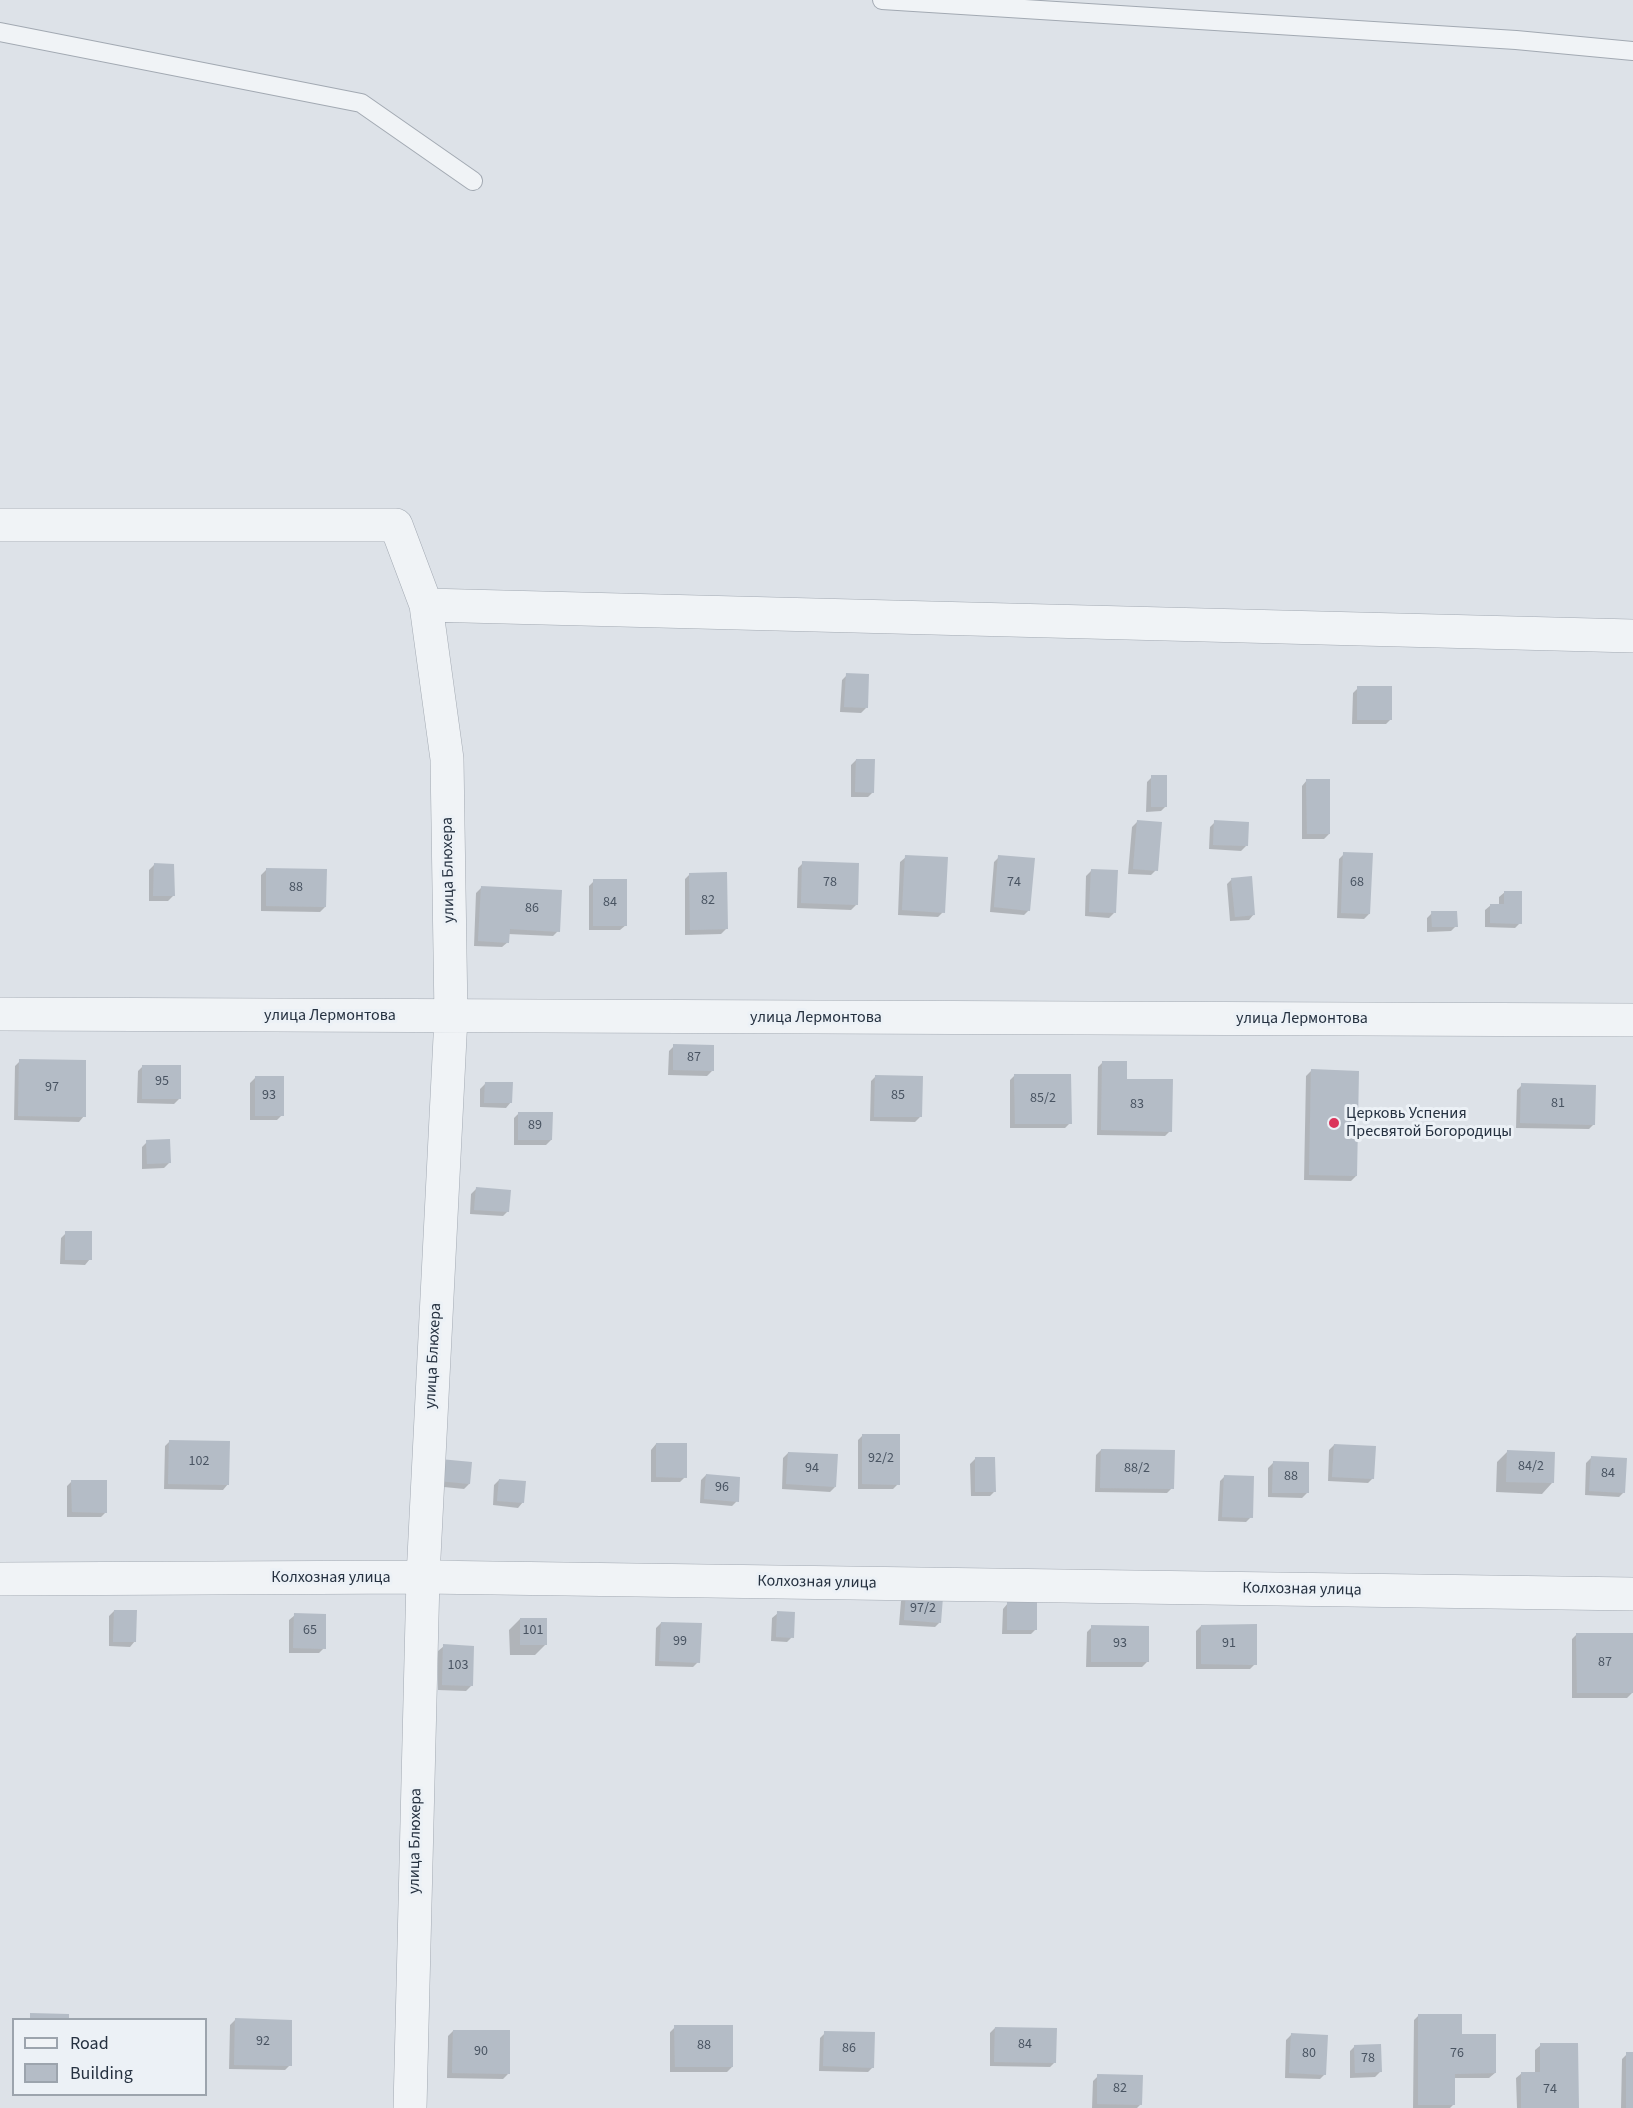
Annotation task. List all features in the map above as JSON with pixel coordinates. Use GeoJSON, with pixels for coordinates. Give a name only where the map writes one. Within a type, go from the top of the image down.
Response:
{"type":"FeatureCollection","features":[{"type":"Feature","properties":{"kind":"street","name":"улица Блюхера"},"geometry":{"type":"LineString","coordinates":[[0,525],[396,525],[426,605],[447,759],[451,1017],[423,1577],[410,2108]]}},
{"type":"Feature","properties":{"kind":"street"},"geometry":{"type":"LineString","coordinates":[[426,605],[1633,636]]}},
{"type":"Feature","properties":{"kind":"street","name":"улица Лермонтова"},"geometry":{"type":"LineString","coordinates":[[0,1014],[1633,1020]]}},
{"type":"Feature","properties":{"kind":"street","name":"Колхозная улица"},"geometry":{"type":"LineString","coordinates":[[0,1579],[423,1577],[1633,1594]]}},
{"type":"Feature","properties":{"kind":"lane"},"geometry":{"type":"LineString","coordinates":[[882,0],[1516,40],[1633,51]]}},
{"type":"Feature","properties":{"kind":"lane"},"geometry":{"type":"LineString","coordinates":[[0,32],[361,103],[473,181]]}},
{"type":"Feature","properties":{"kind":"building"},"geometry":{"type":"Polygon","coordinates":[[[846,673],[869,674],[868,708],[844,707],[846,673]]]}},
{"type":"Feature","properties":{"kind":"building"},"geometry":{"type":"Polygon","coordinates":[[[1357,686],[1392,686],[1392,720],[1357,720],[1357,686]]]}},
{"type":"Feature","properties":{"kind":"building"},"geometry":{"type":"Polygon","coordinates":[[[856,759],[875,759],[874,793],[855,792],[856,759]]]}},
{"type":"Feature","properties":{"kind":"building"},"geometry":{"type":"Polygon","coordinates":[[[1151,775],[1167,775],[1167,807],[1151,807],[1151,775]]]}},
{"type":"Feature","properties":{"kind":"building"},"geometry":{"type":"Polygon","coordinates":[[[1306,779],[1330,779],[1330,834],[1307,834],[1306,779]]]}},
{"type":"Feature","properties":{"kind":"building"},"geometry":{"type":"Polygon","coordinates":[[[1137,820],[1162,822],[1158,871],[1133,869],[1137,820]]]}},
{"type":"Feature","properties":{"kind":"building"},"geometry":{"type":"Polygon","coordinates":[[[1214,820],[1249,822],[1248,846],[1213,845],[1214,820]]]}},
{"type":"Feature","properties":{"kind":"building"},"geometry":{"type":"Polygon","coordinates":[[[1343,852],[1373,853],[1370,914],[1341,913],[1343,852]]]}},
{"type":"Feature","properties":{"kind":"building"},"geometry":{"type":"Polygon","coordinates":[[[905,855],[948,857],[945,913],[902,910],[905,855]]]}},
{"type":"Feature","properties":{"kind":"building"},"geometry":{"type":"Polygon","coordinates":[[[998,855],[1035,858],[1030,911],[994,907],[998,855]]]}},
{"type":"Feature","properties":{"kind":"building"},"geometry":{"type":"Polygon","coordinates":[[[802,861],[859,863],[858,905],[801,903],[802,861]]]}},
{"type":"Feature","properties":{"kind":"building"},"geometry":{"type":"Polygon","coordinates":[[[154,863],[174,864],[175,896],[153,896],[154,863]]]}},
{"type":"Feature","properties":{"kind":"building"},"geometry":{"type":"Polygon","coordinates":[[[266,868],[327,869],[326,907],[266,906],[266,868]]]}},
{"type":"Feature","properties":{"kind":"building"},"geometry":{"type":"Polygon","coordinates":[[[1091,869],[1118,870],[1116,913],[1089,912],[1091,869]]]}},
{"type":"Feature","properties":{"kind":"building"},"geometry":{"type":"Polygon","coordinates":[[[727,872],[728,929],[690,930],[689,873],[727,872]]]}},
{"type":"Feature","properties":{"kind":"building"},"geometry":{"type":"Polygon","coordinates":[[[1252,876],[1255,915],[1235,917],[1231,878],[1252,876]]]}},
{"type":"Feature","properties":{"kind":"building"},"geometry":{"type":"Polygon","coordinates":[[[593,879],[627,879],[627,926],[593,926],[593,879]]]}},
{"type":"Feature","properties":{"kind":"building"},"geometry":{"type":"Polygon","coordinates":[[[481,886],[562,890],[560,932],[510,929],[509,943],[478,941],[481,886]]]}},
{"type":"Feature","properties":{"kind":"building"},"geometry":{"type":"Polygon","coordinates":[[[1504,891],[1522,891],[1522,924],[1490,923],[1490,904],[1504,904],[1504,891]]]}},
{"type":"Feature","properties":{"kind":"building"},"geometry":{"type":"Polygon","coordinates":[[[1431,911],[1457,911],[1458,927],[1432,927],[1431,911]]]}},
{"type":"Feature","properties":{"kind":"building"},"geometry":{"type":"Polygon","coordinates":[[[673,1044],[714,1045],[714,1071],[673,1070],[673,1044]]]}},
{"type":"Feature","properties":{"kind":"building"},"geometry":{"type":"Polygon","coordinates":[[[19,1059],[86,1060],[86,1117],[18,1116],[19,1059]]]}},
{"type":"Feature","properties":{"kind":"building"},"geometry":{"type":"Polygon","coordinates":[[[1102,1061],[1127,1061],[1127,1079],[1173,1079],[1172,1132],[1101,1130],[1102,1061]]]}},
{"type":"Feature","properties":{"kind":"building"},"geometry":{"type":"Polygon","coordinates":[[[142,1065],[181,1065],[181,1099],[142,1099],[142,1065]]]}},
{"type":"Feature","properties":{"kind":"building","name":"Церковь Успения Пресвятой Богородицы"},"geometry":{"type":"Polygon","coordinates":[[[1311,1069],[1359,1071],[1357,1176],[1309,1175],[1311,1069]]]}},
{"type":"Feature","properties":{"kind":"building"},"geometry":{"type":"Polygon","coordinates":[[[1014,1074],[1071,1074],[1072,1124],[1015,1124],[1014,1074]]]}},
{"type":"Feature","properties":{"kind":"building"},"geometry":{"type":"Polygon","coordinates":[[[875,1075],[923,1076],[922,1117],[874,1117],[875,1075]]]}},
{"type":"Feature","properties":{"kind":"building"},"geometry":{"type":"Polygon","coordinates":[[[255,1076],[284,1076],[284,1116],[255,1116],[255,1076]]]}},
{"type":"Feature","properties":{"kind":"building"},"geometry":{"type":"Polygon","coordinates":[[[485,1082],[513,1082],[512,1103],[484,1103],[485,1082]]]}},
{"type":"Feature","properties":{"kind":"building"},"geometry":{"type":"Polygon","coordinates":[[[1521,1083],[1596,1085],[1595,1125],[1520,1123],[1521,1083]]]}},
{"type":"Feature","properties":{"kind":"building"},"geometry":{"type":"Polygon","coordinates":[[[518,1112],[553,1112],[552,1140],[518,1140],[518,1112]]]}},
{"type":"Feature","properties":{"kind":"building"},"geometry":{"type":"Polygon","coordinates":[[[170,1139],[171,1163],[147,1164],[146,1140],[170,1139]]]}},
{"type":"Feature","properties":{"kind":"building"},"geometry":{"type":"Polygon","coordinates":[[[476,1187],[511,1190],[509,1212],[474,1210],[476,1187]]]}},
{"type":"Feature","properties":{"kind":"building"},"geometry":{"type":"Polygon","coordinates":[[[65,1231],[92,1231],[92,1260],[65,1260],[65,1231]]]}},
{"type":"Feature","properties":{"kind":"building"},"geometry":{"type":"Polygon","coordinates":[[[862,1434],[900,1434],[900,1485],[862,1484],[862,1434]]]}},
{"type":"Feature","properties":{"kind":"building"},"geometry":{"type":"Polygon","coordinates":[[[169,1440],[230,1441],[229,1485],[168,1484],[169,1440]]]}},
{"type":"Feature","properties":{"kind":"building"},"geometry":{"type":"Polygon","coordinates":[[[656,1443],[687,1443],[687,1478],[656,1477],[656,1443]]]}},
{"type":"Feature","properties":{"kind":"building"},"geometry":{"type":"Polygon","coordinates":[[[1334,1444],[1376,1446],[1374,1479],[1332,1477],[1334,1444]]]}},
{"type":"Feature","properties":{"kind":"building"},"geometry":{"type":"Polygon","coordinates":[[[1101,1449],[1175,1450],[1174,1489],[1100,1488],[1101,1449]]]}},
{"type":"Feature","properties":{"kind":"building"},"geometry":{"type":"Polygon","coordinates":[[[1507,1450],[1555,1452],[1554,1483],[1506,1482],[1507,1450]]]}},
{"type":"Feature","properties":{"kind":"building"},"geometry":{"type":"Polygon","coordinates":[[[788,1452],[838,1454],[836,1487],[786,1484],[788,1452]]]}},
{"type":"Feature","properties":{"kind":"building"},"geometry":{"type":"Polygon","coordinates":[[[1591,1456],[1627,1458],[1625,1493],[1589,1491],[1591,1456]]]}},
{"type":"Feature","properties":{"kind":"building"},"geometry":{"type":"Polygon","coordinates":[[[975,1457],[995,1457],[996,1492],[975,1492],[975,1457]]]}},
{"type":"Feature","properties":{"kind":"building"},"geometry":{"type":"Polygon","coordinates":[[[440,1459],[472,1462],[470,1484],[438,1481],[440,1459]]]}},
{"type":"Feature","properties":{"kind":"building"},"geometry":{"type":"Polygon","coordinates":[[[1273,1461],[1309,1462],[1309,1493],[1272,1493],[1273,1461]]]}},
{"type":"Feature","properties":{"kind":"building"},"geometry":{"type":"Polygon","coordinates":[[[706,1474],[740,1477],[739,1502],[704,1499],[706,1474]]]}},
{"type":"Feature","properties":{"kind":"building"},"geometry":{"type":"Polygon","coordinates":[[[1224,1475],[1254,1476],[1253,1518],[1222,1517],[1224,1475]]]}},
{"type":"Feature","properties":{"kind":"building"},"geometry":{"type":"Polygon","coordinates":[[[499,1479],[526,1481],[524,1503],[497,1501],[499,1479]]]}},
{"type":"Feature","properties":{"kind":"building"},"geometry":{"type":"Polygon","coordinates":[[[71,1480],[107,1480],[107,1513],[72,1512],[71,1480]]]}},
{"type":"Feature","properties":{"kind":"building"},"geometry":{"type":"Polygon","coordinates":[[[906,1594],[943,1597],[941,1623],[904,1620],[906,1594]]]}},
{"type":"Feature","properties":{"kind":"building"},"geometry":{"type":"Polygon","coordinates":[[[1007,1602],[1037,1602],[1037,1630],[1007,1630],[1007,1602]]]}},
{"type":"Feature","properties":{"kind":"building"},"geometry":{"type":"Polygon","coordinates":[[[114,1610],[137,1610],[136,1642],[113,1642],[114,1610]]]}},
{"type":"Feature","properties":{"kind":"building"},"geometry":{"type":"Polygon","coordinates":[[[777,1611],[795,1612],[794,1638],[776,1637],[777,1611]]]}},
{"type":"Feature","properties":{"kind":"building"},"geometry":{"type":"Polygon","coordinates":[[[294,1613],[326,1614],[326,1649],[293,1648],[294,1613]]]}},
{"type":"Feature","properties":{"kind":"building"},"geometry":{"type":"Polygon","coordinates":[[[520,1618],[547,1618],[547,1645],[520,1645],[520,1618]]]}},
{"type":"Feature","properties":{"kind":"building"},"geometry":{"type":"Polygon","coordinates":[[[661,1622],[702,1623],[700,1663],[659,1661],[661,1622]]]}},
{"type":"Feature","properties":{"kind":"building"},"geometry":{"type":"Polygon","coordinates":[[[1257,1624],[1257,1665],[1201,1664],[1201,1625],[1257,1624]]]}},
{"type":"Feature","properties":{"kind":"building"},"geometry":{"type":"Polygon","coordinates":[[[1091,1625],[1149,1626],[1149,1662],[1091,1662],[1091,1625]]]}},
{"type":"Feature","properties":{"kind":"building"},"geometry":{"type":"Polygon","coordinates":[[[1576,1633],[1633,1633],[1633,1693],[1577,1693],[1576,1633]]]}},
{"type":"Feature","properties":{"kind":"building"},"geometry":{"type":"Polygon","coordinates":[[[443,1644],[474,1646],[473,1686],[442,1685],[443,1644]]]}},
{"type":"Feature","properties":{"kind":"building"},"geometry":{"type":"Polygon","coordinates":[[[30,2013],[69,2014],[69,2018],[30,2018],[30,2013]]]}},
{"type":"Feature","properties":{"kind":"building"},"geometry":{"type":"Polygon","coordinates":[[[1418,2014],[1462,2014],[1462,2034],[1496,2034],[1496,2073],[1455,2074],[1455,2105],[1418,2105],[1418,2014]]]}},
{"type":"Feature","properties":{"kind":"building"},"geometry":{"type":"Polygon","coordinates":[[[235,2018],[292,2020],[292,2066],[234,2065],[235,2018]]]}},
{"type":"Feature","properties":{"kind":"building"},"geometry":{"type":"Polygon","coordinates":[[[674,2025],[733,2025],[733,2067],[675,2067],[674,2025]]]}},
{"type":"Feature","properties":{"kind":"building"},"geometry":{"type":"Polygon","coordinates":[[[995,2027],[1057,2028],[1056,2063],[994,2062],[995,2027]]]}},
{"type":"Feature","properties":{"kind":"building"},"geometry":{"type":"Polygon","coordinates":[[[453,2030],[510,2030],[510,2074],[452,2073],[453,2030]]]}},
{"type":"Feature","properties":{"kind":"building"},"geometry":{"type":"Polygon","coordinates":[[[824,2031],[875,2032],[874,2068],[823,2066],[824,2031]]]}},
{"type":"Feature","properties":{"kind":"building"},"geometry":{"type":"Polygon","coordinates":[[[1291,2033],[1328,2035],[1326,2075],[1289,2073],[1291,2033]]]}},
{"type":"Feature","properties":{"kind":"building"},"geometry":{"type":"Polygon","coordinates":[[[1540,2043],[1578,2043],[1579,2108],[1521,2108],[1521,2072],[1540,2072],[1540,2043]]]}},
{"type":"Feature","properties":{"kind":"building"},"geometry":{"type":"Polygon","coordinates":[[[1381,2044],[1382,2072],[1355,2073],[1354,2045],[1381,2044]]]}},
{"type":"Feature","properties":{"kind":"building"},"geometry":{"type":"Polygon","coordinates":[[[1626,2052],[1633,2052],[1633,2108],[1626,2108],[1626,2052]]]}},
{"type":"Feature","properties":{"kind":"building"},"geometry":{"type":"Polygon","coordinates":[[[1097,2074],[1143,2075],[1142,2105],[1097,2104],[1097,2074]]]}},
{"type":"Feature","properties":{"kind":"place","name":"Церковь Успения Пресвятой Богородицы"},"geometry":{"type":"Point","coordinates":[1334,1123]}}]}
